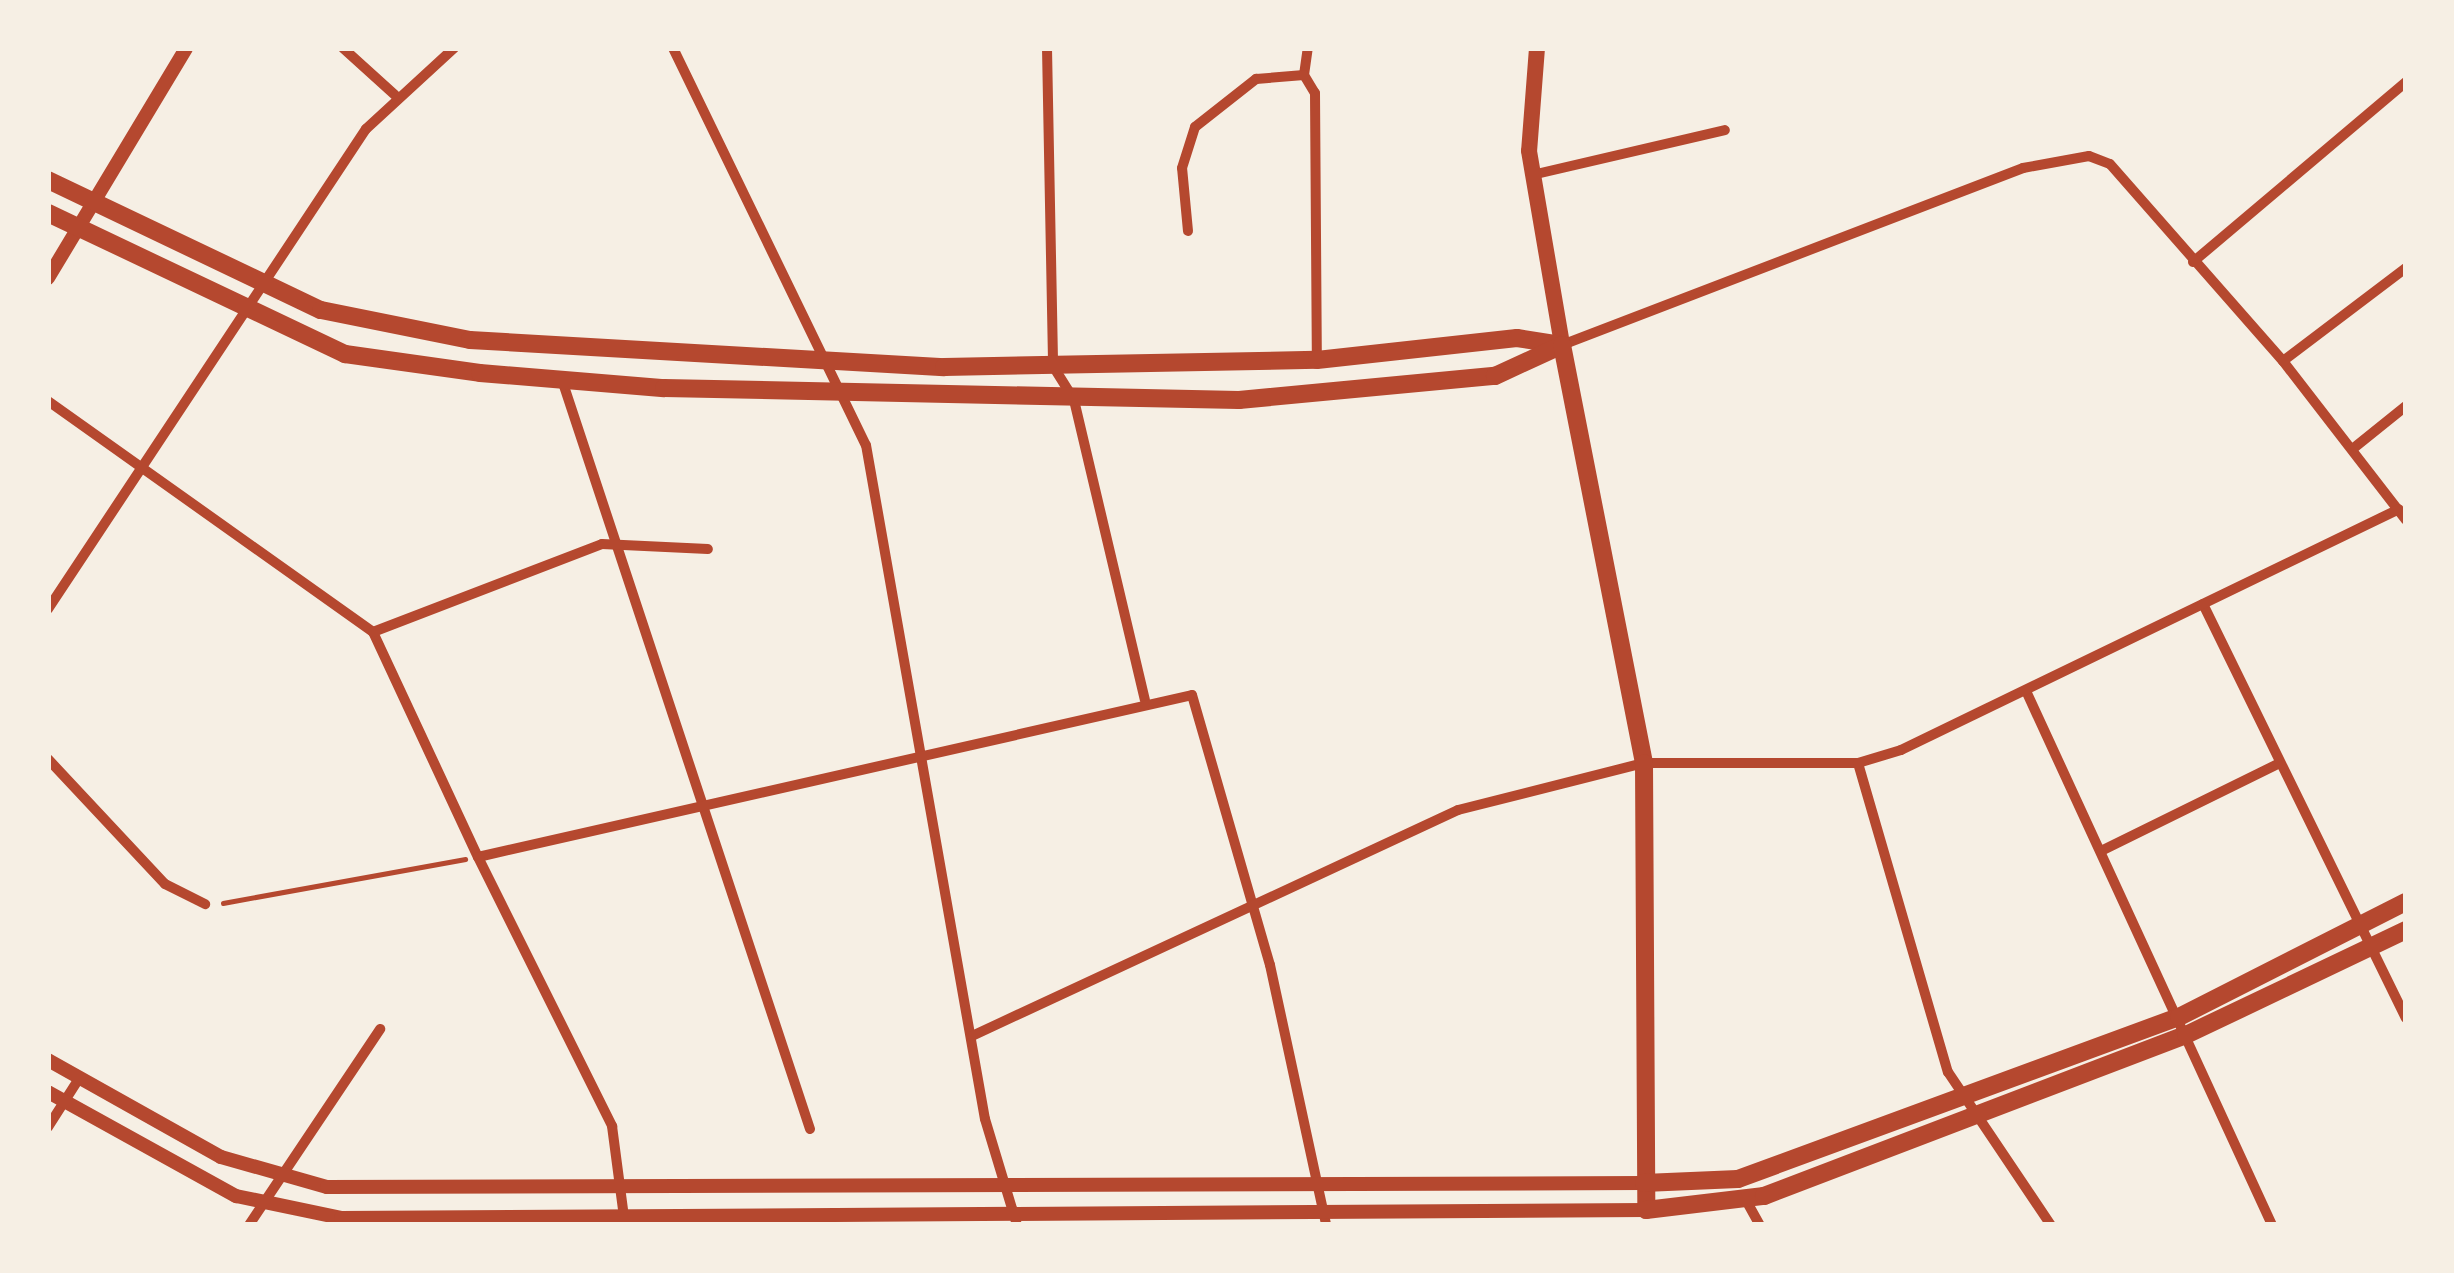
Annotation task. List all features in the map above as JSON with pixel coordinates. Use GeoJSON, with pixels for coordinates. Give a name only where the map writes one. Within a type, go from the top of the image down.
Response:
{"type":"FeatureCollection","features":[{"type":"Feature","properties":{"kind":"main road"},"geometry":{"type":"LineString","coordinates":[[1537,48],[1532,176],[1644,763],[1646,1218],[1748,1202],[1974,1118],[2406,931]]}},
{"type":"Feature","properties":{"kind":"main road"},"geometry":{"type":"LineString","coordinates":[[48,180],[267,287],[398,332],[832,365],[1317,360],[1517,338],[1562,345]]}},
{"type":"Feature","properties":{"kind":"main road"},"geometry":{"type":"LineString","coordinates":[[48,213],[354,357],[562,380],[1073,400],[1424,387],[1519,369],[1562,345]]}},
{"type":"Feature","properties":{"kind":"main road"},"geometry":{"type":"LineString","coordinates":[[1645,1183],[1738,1179],[1960,1097],[2182,1026],[2406,902]]}},
{"type":"Feature","properties":{"kind":"street"},"geometry":{"type":"LineString","coordinates":[[48,278],[186,48]]}},
{"type":"Feature","properties":{"kind":"street"},"geometry":{"type":"LineString","coordinates":[[343,48],[395,95]]}},
{"type":"Feature","properties":{"kind":"street"},"geometry":{"type":"LineString","coordinates":[[48,609],[395,95],[454,48]]}},
{"type":"Feature","properties":{"kind":"street"},"geometry":{"type":"LineString","coordinates":[[673,48],[848,394],[872,470],[1000,1185],[1018,1225]]}},
{"type":"Feature","properties":{"kind":"street"},"geometry":{"type":"LineString","coordinates":[[1047,48],[1053,366],[1073,400],[1144,700]]}},
{"type":"Feature","properties":{"kind":"street"},"geometry":{"type":"LineString","coordinates":[[1308,48],[1304,75],[1315,93],[1317,360]]}},
{"type":"Feature","properties":{"kind":"street"},"geometry":{"type":"LineString","coordinates":[[1188,231],[1182,168],[1195,127],[1256,79],[1304,75]]}},
{"type":"Feature","properties":{"kind":"street"},"geometry":{"type":"LineString","coordinates":[[2193,262],[2406,82]]}},
{"type":"Feature","properties":{"kind":"street"},"geometry":{"type":"LineString","coordinates":[[1532,176],[1725,130]]}},
{"type":"Feature","properties":{"kind":"street"},"geometry":{"type":"LineString","coordinates":[[972,1036],[1254,910],[1458,810],[1644,763],[1858,763],[2027,693],[2204,604],[2402,514],[2356,447],[2110,164],[2065,158],[1562,345]]}},
{"type":"Feature","properties":{"kind":"street"},"geometry":{"type":"LineString","coordinates":[[2283,361],[2406,268]]}},
{"type":"Feature","properties":{"kind":"street"},"geometry":{"type":"LineString","coordinates":[[562,380],[810,1129]]}},
{"type":"Feature","properties":{"kind":"street"},"geometry":{"type":"LineString","coordinates":[[48,401],[148,467],[373,632],[602,1105],[626,1184],[626,1217]]}},
{"type":"Feature","properties":{"kind":"street"},"geometry":{"type":"LineString","coordinates":[[2356,447],[2406,406]]}},
{"type":"Feature","properties":{"kind":"street"},"geometry":{"type":"LineString","coordinates":[[373,632],[614,541],[708,549]]}},
{"type":"Feature","properties":{"kind":"street"},"geometry":{"type":"LineString","coordinates":[[2204,604],[2354,929],[2406,1018]]}},
{"type":"Feature","properties":{"kind":"street"},"geometry":{"type":"LineString","coordinates":[[2027,693],[2272,1225]]}},
{"type":"Feature","properties":{"kind":"street"},"geometry":{"type":"LineString","coordinates":[[478,857],[703,801],[922,757],[1144,700],[1195,697],[1254,910],[1326,1225]]}},
{"type":"Feature","properties":{"kind":"street"},"geometry":{"type":"LineString","coordinates":[[48,759],[165,884],[205,904]]}},
{"type":"Feature","properties":{"kind":"street"},"geometry":{"type":"LineString","coordinates":[[1858,763],[1960,1097],[2051,1225]]}},
{"type":"Feature","properties":{"kind":"street"},"geometry":{"type":"LineString","coordinates":[[2101,851],[2278,764]]}},
{"type":"Feature","properties":{"kind":"street"},"geometry":{"type":"LineString","coordinates":[[249,1225],[380,1029]]}},
{"type":"Feature","properties":{"kind":"street"},"geometry":{"type":"LineString","coordinates":[[48,1060],[280,1180],[393,1191],[626,1184],[1645,1183]]}},
{"type":"Feature","properties":{"kind":"street"},"geometry":{"type":"LineString","coordinates":[[48,1127],[79,1079]]}},
{"type":"Feature","properties":{"kind":"street"},"geometry":{"type":"LineString","coordinates":[[48,1092],[261,1207],[371,1219],[1322,1207],[1646,1218]]}},
{"type":"Feature","properties":{"kind":"street"},"geometry":{"type":"LineString","coordinates":[[1748,1202],[1760,1225]]}},
{"type":"Feature","properties":{"kind":"path"},"geometry":{"type":"LineString","coordinates":[[205,904],[478,857]]}}]}
